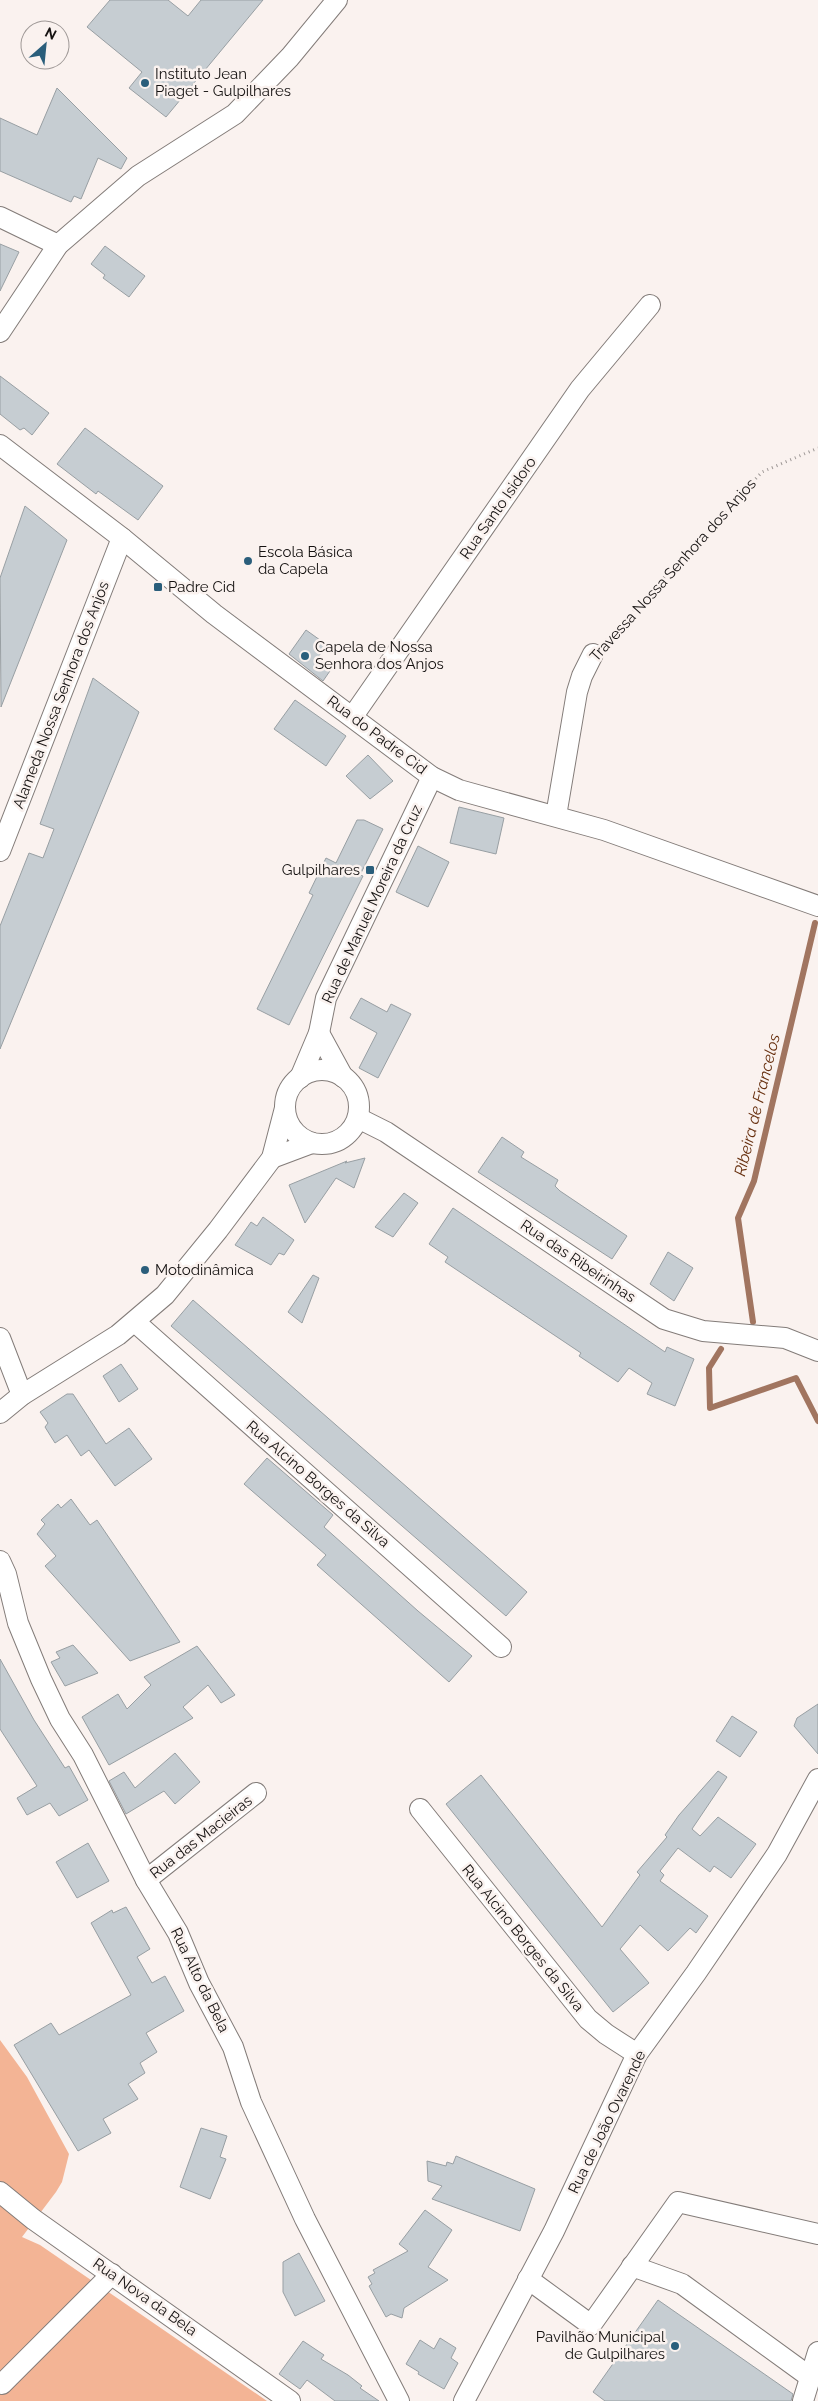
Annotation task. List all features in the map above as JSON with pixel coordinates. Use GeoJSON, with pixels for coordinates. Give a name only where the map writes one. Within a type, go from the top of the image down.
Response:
{"type":"FeatureCollection","features":[{"type":"Feature","properties":{"kind":"street"},"geometry":{"type":"LineString","coordinates":[[0,332],[58,244],[138,176],[235,114],[290,58],[337,0]]}},
{"type":"Feature","properties":{"kind":"street"},"geometry":{"type":"LineString","coordinates":[[0,217],[58,244]]}},
{"type":"Feature","properties":{"kind":"street","name":"Rua Santo Isidoro"},"geometry":{"type":"LineString","coordinates":[[353,716],[580,389],[650,305]]}},
{"type":"Feature","properties":{"kind":"street","name":"Rua do Padre Cid"},"geometry":{"type":"LineString","coordinates":[[0,445],[122,538],[214,614],[353,716],[432,777],[458,790],[604,830],[818,906]]}},
{"type":"Feature","properties":{"kind":"street","name":"Alameda Nossa Senhora dos Anjos"},"geometry":{"type":"LineString","coordinates":[[0,851],[122,538]]}},
{"type":"Feature","properties":{"kind":"street","name":"Travessa Nossa Senhora dos Anjos"},"geometry":{"type":"LineString","coordinates":[[556,816],[577,692],[582,676],[593,654]]}},
{"type":"Feature","properties":{"kind":"street","name":"Rua de Manuel Moreira da Cruz"},"geometry":{"type":"LineString","coordinates":[[300,1078],[319,1033],[326,998],[432,777]]}},
{"type":"Feature","properties":{"kind":"street"},"geometry":{"type":"LineString","coordinates":[[319,1033],[343,1077]]}},
{"type":"Feature","properties":{"kind":"street"},"geometry":{"type":"LineString","coordinates":[[0,1413],[22,1396],[134,1322],[165,1295],[218,1230],[272,1158],[287,1097],[292,1086],[300,1078],[310,1072],[321,1070],[332,1072],[352,1084],[360,1106],[358,1118],[353,1128],[345,1137],[335,1142],[312,1143],[272,1158]]}},
{"type":"Feature","properties":{"kind":"street"},"geometry":{"type":"LineString","coordinates":[[285,1108],[287,1120],[293,1130],[302,1138],[312,1143]]}},
{"type":"Feature","properties":{"kind":"street","name":"Rua das Ribeirinhas"},"geometry":{"type":"LineString","coordinates":[[358,1118],[386,1132],[664,1319],[703,1331],[786,1338],[818,1351]]}},
{"type":"Feature","properties":{"kind":"street","name":"Rua Alcino Borges da Silva"},"geometry":{"type":"LineString","coordinates":[[134,1322],[502,1647]]}},
{"type":"Feature","properties":{"kind":"street"},"geometry":{"type":"LineString","coordinates":[[0,1338],[22,1396]]}},
{"type":"Feature","properties":{"kind":"street","name":"Rua Alto da Bela"},"geometry":{"type":"LineString","coordinates":[[0,1561],[6,1574],[18,1623],[41,1679],[60,1719],[83,1754],[146,1880],[178,1934],[199,1983],[233,2047],[251,2102],[301,2210],[399,2401]]}},
{"type":"Feature","properties":{"kind":"street","name":"Rua de João Ovarende"},"geometry":{"type":"LineString","coordinates":[[464,2401],[554,2231],[637,2054],[696,1973],[777,1854],[818,1779]]}},
{"type":"Feature","properties":{"kind":"street","name":"Rua das Macieiras"},"geometry":{"type":"LineString","coordinates":[[146,1880],[256,1793]]}},
{"type":"Feature","properties":{"kind":"street","name":"Rua Alcino Borges da Silva"},"geometry":{"type":"LineString","coordinates":[[420,1808],[588,2019],[606,2034],[637,2054]]}},
{"type":"Feature","properties":{"kind":"street","name":"Rua Nova da Bela"},"geometry":{"type":"LineString","coordinates":[[0,2192],[33,2219],[290,2401]]}},
{"type":"Feature","properties":{"kind":"street"},"geometry":{"type":"LineString","coordinates":[[528,2279],[591,2325],[678,2202],[818,2234]]}},
{"type":"Feature","properties":{"kind":"street"},"geometry":{"type":"LineString","coordinates":[[632,2266],[682,2284],[810,2377]]}},
{"type":"Feature","properties":{"kind":"street"},"geometry":{"type":"LineString","coordinates":[[0,2382],[2,2384],[112,2274]]}},
{"type":"Feature","properties":{"kind":"street"},"geometry":{"type":"LineString","coordinates":[[803,2401],[818,2352]]}},
{"type":"Feature","properties":{"kind":"path","name":"Travessa Nossa Senhora dos Anjos"},"geometry":{"type":"LineString","coordinates":[[593,654],[762,472],[818,448]]}},
{"type":"Feature","properties":{"kind":"shaded area"},"geometry":{"type":"Polygon","coordinates":[[[0,2040],[27,2077],[69,2154],[62,2182],[22,2237],[40,2245],[267,2401],[0,2401],[0,2040]]]}},
{"type":"Feature","properties":{"kind":"building"},"geometry":{"type":"Polygon","coordinates":[[[110,0],[168,0],[188,16],[201,0],[263,0],[166,117],[129,88],[142,72],[87,27],[110,0]]]}},
{"type":"Feature","properties":{"kind":"building"},"geometry":{"type":"Polygon","coordinates":[[[57,88],[127,158],[121,169],[98,158],[81,199],[74,196],[71,202],[0,171],[0,118],[37,135],[57,88]]]}},
{"type":"Feature","properties":{"kind":"building"},"geometry":{"type":"Polygon","coordinates":[[[0,244],[19,252],[0,291],[0,244]]]}},
{"type":"Feature","properties":{"kind":"building"},"geometry":{"type":"Polygon","coordinates":[[[105,246],[145,276],[129,297],[103,278],[105,275],[91,264],[105,246]]]}},
{"type":"Feature","properties":{"kind":"building"},"geometry":{"type":"Polygon","coordinates":[[[0,376],[49,413],[32,435],[24,428],[20,430],[0,414],[0,376]]]}},
{"type":"Feature","properties":{"kind":"building"},"geometry":{"type":"Polygon","coordinates":[[[85,428],[163,486],[138,520],[98,491],[96,494],[57,464],[85,428]]]}},
{"type":"Feature","properties":{"kind":"building"},"geometry":{"type":"Polygon","coordinates":[[[25,506],[67,540],[1,707],[0,578],[25,506]]]}},
{"type":"Feature","properties":{"kind":"building","name":"Capela de Nossa Senhora dos Anjos"},"geometry":{"type":"Polygon","coordinates":[[[306,630],[327,645],[318,657],[332,668],[323,681],[289,654],[306,630]]]}},
{"type":"Feature","properties":{"kind":"building"},"geometry":{"type":"Polygon","coordinates":[[[93,678],[139,712],[0,1049],[0,926],[29,853],[43,858],[54,829],[40,824],[93,678]]]}},
{"type":"Feature","properties":{"kind":"building"},"geometry":{"type":"Polygon","coordinates":[[[295,700],[346,736],[326,766],[274,729],[295,700]]]}},
{"type":"Feature","properties":{"kind":"building"},"geometry":{"type":"Polygon","coordinates":[[[368,755],[393,781],[370,799],[346,776],[368,755]]]}},
{"type":"Feature","properties":{"kind":"building"},"geometry":{"type":"Polygon","coordinates":[[[459,807],[504,818],[496,854],[450,843],[459,807]]]}},
{"type":"Feature","properties":{"kind":"building"},"geometry":{"type":"Polygon","coordinates":[[[357,820],[364,820],[383,829],[360,875],[363,876],[289,1025],[257,1009],[313,895],[309,893],[326,858],[336,863],[357,820]]]}},
{"type":"Feature","properties":{"kind":"building"},"geometry":{"type":"Polygon","coordinates":[[[418,846],[449,862],[428,907],[396,892],[418,846]]]}},
{"type":"Feature","properties":{"kind":"building"},"geometry":{"type":"Polygon","coordinates":[[[361,998],[387,1012],[391,1004],[411,1014],[378,1078],[359,1068],[377,1033],[350,1018],[361,998]]]}},
{"type":"Feature","properties":{"kind":"building"},"geometry":{"type":"Polygon","coordinates":[[[502,1137],[524,1152],[521,1157],[558,1180],[555,1186],[560,1191],[627,1236],[612,1259],[478,1172],[502,1137]]]}},
{"type":"Feature","properties":{"kind":"building"},"geometry":{"type":"Polygon","coordinates":[[[365,1158],[354,1188],[336,1178],[305,1223],[289,1185],[347,1161],[345,1163],[365,1158]]]}},
{"type":"Feature","properties":{"kind":"building"},"geometry":{"type":"Polygon","coordinates":[[[404,1193],[418,1203],[393,1237],[375,1227],[404,1193]]]}},
{"type":"Feature","properties":{"kind":"building"},"geometry":{"type":"Polygon","coordinates":[[[453,1208],[665,1352],[667,1347],[694,1359],[675,1406],[647,1394],[652,1383],[629,1368],[618,1382],[579,1356],[581,1353],[445,1262],[448,1257],[429,1244],[453,1208]]]}},
{"type":"Feature","properties":{"kind":"building"},"geometry":{"type":"Polygon","coordinates":[[[263,1217],[294,1240],[284,1255],[279,1253],[271,1265],[235,1245],[251,1222],[257,1226],[263,1217]]]}},
{"type":"Feature","properties":{"kind":"building"},"geometry":{"type":"Polygon","coordinates":[[[668,1252],[693,1268],[674,1301],[650,1284],[668,1252]]]}},
{"type":"Feature","properties":{"kind":"building"},"geometry":{"type":"Polygon","coordinates":[[[313,1275],[319,1278],[302,1323],[288,1312],[313,1275]]]}},
{"type":"Feature","properties":{"kind":"building"},"geometry":{"type":"Polygon","coordinates":[[[193,1300],[527,1592],[506,1616],[171,1326],[193,1300]]]}},
{"type":"Feature","properties":{"kind":"building"},"geometry":{"type":"Polygon","coordinates":[[[121,1364],[138,1389],[119,1402],[103,1376],[121,1364]]]}},
{"type":"Feature","properties":{"kind":"building"},"geometry":{"type":"Polygon","coordinates":[[[67,1394],[73,1394],[106,1444],[129,1428],[152,1459],[115,1486],[89,1450],[81,1456],[67,1435],[55,1443],[45,1427],[48,1423],[40,1412],[67,1394]]]}},
{"type":"Feature","properties":{"kind":"building"},"geometry":{"type":"Polygon","coordinates":[[[267,1458],[333,1515],[324,1527],[418,1611],[472,1656],[449,1682],[317,1565],[326,1555],[244,1484],[267,1458]]]}},
{"type":"Feature","properties":{"kind":"building"},"geometry":{"type":"Polygon","coordinates":[[[71,1499],[90,1525],[97,1520],[180,1642],[130,1661],[45,1566],[56,1556],[37,1534],[45,1524],[41,1520],[58,1504],[61,1508],[71,1499]]]}},
{"type":"Feature","properties":{"kind":"building"},"geometry":{"type":"Polygon","coordinates":[[[73,1645],[98,1673],[65,1686],[51,1662],[60,1658],[56,1652],[73,1645]]]}},
{"type":"Feature","properties":{"kind":"building"},"geometry":{"type":"Polygon","coordinates":[[[197,1646],[235,1695],[221,1703],[208,1685],[183,1707],[193,1718],[109,1765],[82,1717],[118,1694],[127,1709],[151,1685],[144,1677],[197,1646]]]}},
{"type":"Feature","properties":{"kind":"building"},"geometry":{"type":"Polygon","coordinates":[[[0,1659],[34,1720],[65,1768],[69,1766],[88,1800],[59,1816],[50,1803],[27,1815],[17,1798],[37,1786],[0,1729],[0,1659]]]}},
{"type":"Feature","properties":{"kind":"building"},"geometry":{"type":"Polygon","coordinates":[[[818,1704],[818,1754],[794,1726],[797,1718],[818,1704]]]}},
{"type":"Feature","properties":{"kind":"building"},"geometry":{"type":"Polygon","coordinates":[[[732,1716],[757,1732],[740,1757],[716,1741],[732,1716]]]}},
{"type":"Feature","properties":{"kind":"building"},"geometry":{"type":"Polygon","coordinates":[[[175,1753],[200,1782],[175,1804],[164,1791],[126,1814],[109,1781],[124,1772],[135,1788],[175,1753]]]}},
{"type":"Feature","properties":{"kind":"building"},"geometry":{"type":"Polygon","coordinates":[[[718,1771],[727,1777],[692,1829],[700,1836],[718,1817],[756,1844],[731,1878],[714,1866],[710,1872],[678,1848],[660,1871],[664,1875],[660,1881],[708,1916],[696,1933],[690,1928],[668,1951],[640,1925],[620,1949],[649,1983],[613,2012],[446,1804],[481,1775],[602,1927],[640,1875],[637,1872],[667,1837],[665,1835],[679,1815],[718,1771]]]}},
{"type":"Feature","properties":{"kind":"building"},"geometry":{"type":"Polygon","coordinates":[[[88,1843],[109,1881],[77,1898],[56,1862],[88,1843]]]}},
{"type":"Feature","properties":{"kind":"building"},"geometry":{"type":"Polygon","coordinates":[[[126,1907],[150,1949],[137,1957],[152,1983],[165,1976],[184,2011],[146,2033],[157,2052],[140,2063],[145,2073],[128,2084],[138,2099],[103,2119],[111,2133],[78,2151],[14,2045],[51,2023],[59,2035],[131,1995],[91,1923],[112,1910],[113,1913],[126,1907]]]}},
{"type":"Feature","properties":{"kind":"building"},"geometry":{"type":"Polygon","coordinates":[[[201,2128],[227,2136],[220,2157],[226,2159],[210,2199],[180,2187],[201,2128]]]}},
{"type":"Feature","properties":{"kind":"building"},"geometry":{"type":"Polygon","coordinates":[[[456,2156],[535,2189],[520,2231],[432,2199],[442,2186],[428,2181],[427,2161],[446,2166],[447,2162],[453,2164],[456,2156]]]}},
{"type":"Feature","properties":{"kind":"building"},"geometry":{"type":"Polygon","coordinates":[[[425,2210],[452,2230],[428,2267],[448,2280],[404,2308],[402,2318],[391,2314],[386,2317],[369,2286],[372,2284],[368,2277],[375,2273],[373,2270],[408,2251],[399,2244],[425,2210]]]}},
{"type":"Feature","properties":{"kind":"building"},"geometry":{"type":"Polygon","coordinates":[[[299,2253],[325,2301],[295,2316],[283,2292],[283,2262],[299,2253]]]}},
{"type":"Feature","properties":{"kind":"building","name":"Pavilhão Municipal de Gulpilhares"},"geometry":{"type":"Polygon","coordinates":[[[658,2300],[793,2394],[791,2401],[605,2401],[593,2392],[658,2300]]]}},
{"type":"Feature","properties":{"kind":"building"},"geometry":{"type":"Polygon","coordinates":[[[440,2338],[456,2348],[451,2358],[458,2363],[444,2389],[418,2374],[419,2372],[406,2364],[420,2340],[434,2349],[440,2338]]]}},
{"type":"Feature","properties":{"kind":"building"},"geometry":{"type":"Polygon","coordinates":[[[303,2341],[324,2355],[321,2359],[348,2375],[362,2386],[360,2388],[379,2401],[335,2401],[307,2380],[300,2389],[279,2374],[303,2341]]]}},
{"type":"Feature","properties":{"kind":"waterway","name":"Ribeira de Francelos"},"geometry":{"type":"LineString","coordinates":[[753,1322],[738,1218],[754,1181],[815,923]]}},
{"type":"Feature","properties":{"kind":"waterway","name":"Ribeira de Francelos"},"geometry":{"type":"LineString","coordinates":[[721,1349],[709,1368],[710,1408],[796,1378],[818,1421]]}},
{"type":"Feature","properties":{"kind":"place","name":"Instituto Jean Piaget - Gulpilhares"},"geometry":{"type":"Point","coordinates":[145,83]}},
{"type":"Feature","properties":{"kind":"place","name":"Escola Básica da Capela"},"geometry":{"type":"Point","coordinates":[248,561]}},
{"type":"Feature","properties":{"kind":"place","name":"Padre Cid"},"geometry":{"type":"Point","coordinates":[158,587]}},
{"type":"Feature","properties":{"kind":"place","name":"Capela de Nossa Senhora dos Anjos"},"geometry":{"type":"Point","coordinates":[305,656]}},
{"type":"Feature","properties":{"kind":"place","name":"Gulpilhares"},"geometry":{"type":"Point","coordinates":[370,870]}},
{"type":"Feature","properties":{"kind":"place","name":"Motodinâmica"},"geometry":{"type":"Point","coordinates":[145,1270]}},
{"type":"Feature","properties":{"kind":"place","name":"Pavilhão Municipal de Gulpilhares"},"geometry":{"type":"Point","coordinates":[675,2346]}}]}
